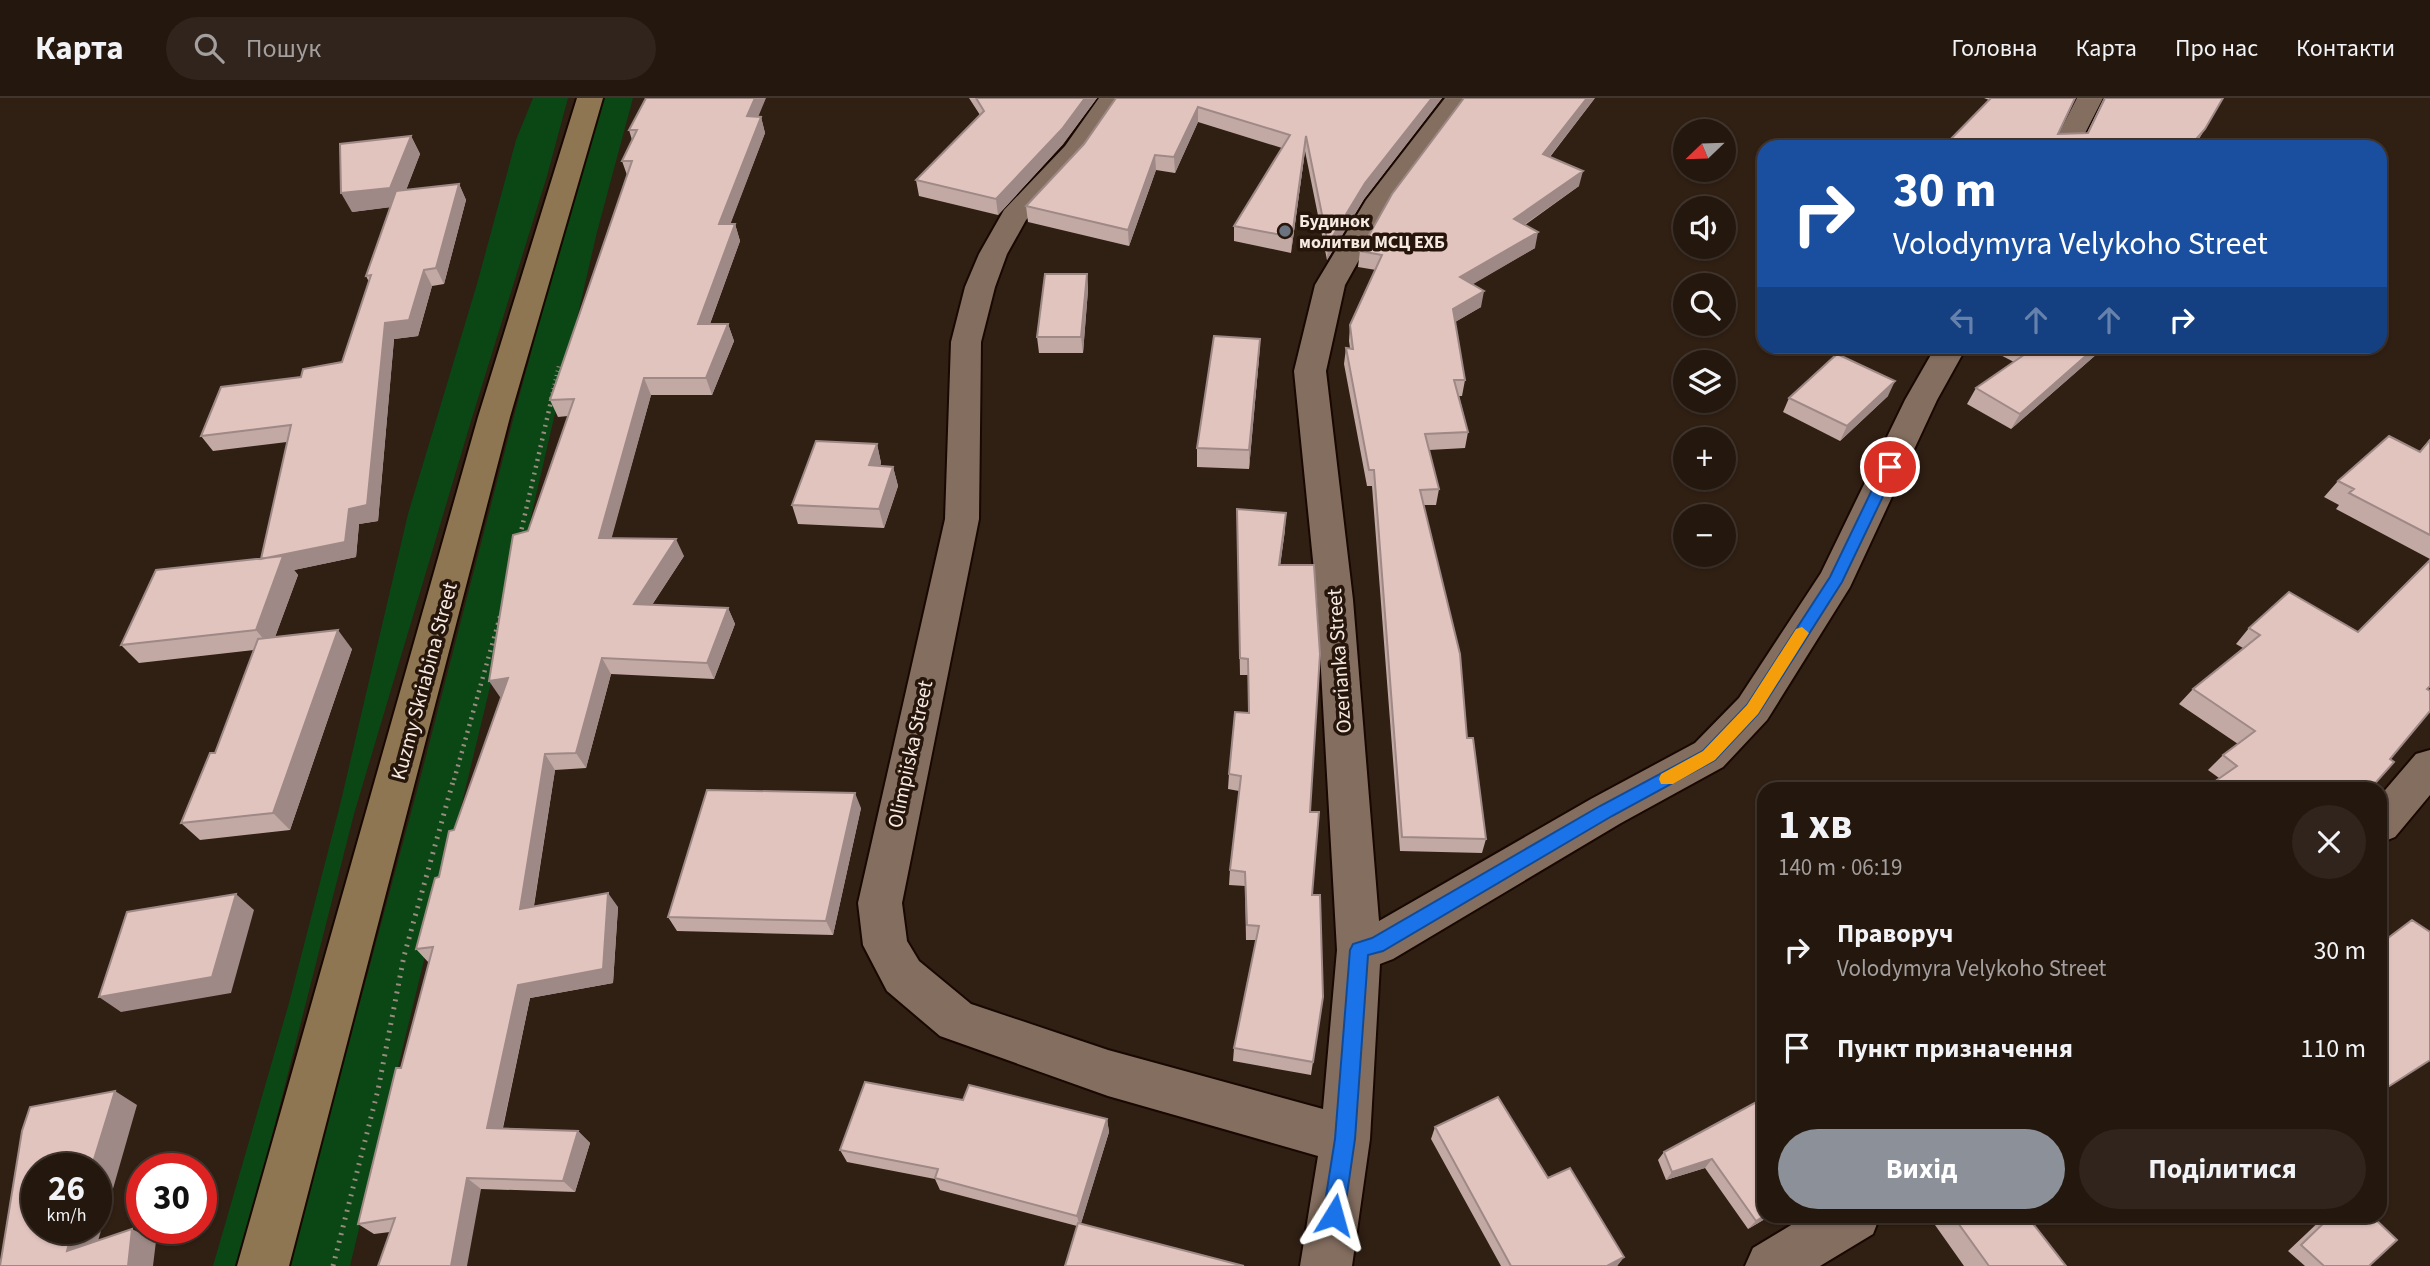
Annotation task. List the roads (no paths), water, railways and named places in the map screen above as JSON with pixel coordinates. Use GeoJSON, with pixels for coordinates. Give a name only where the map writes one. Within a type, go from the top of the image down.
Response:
{"type":"FeatureCollection","features":[{"type":"Feature","properties":{"kind":"main road","name":"Kuzmy Skriabina Street"},"geometry":{"type":"LineString","coordinates":[[263,1266],[494,417],[590,98]]}},
{"type":"Feature","properties":{"kind":"street","name":"Olimpiiska Street"},"geometry":{"type":"LineString","coordinates":[[1112,98],[1074,152],[1014,216],[993,254],[980,287],[966,342],[962,519],[880,903],[885,945],[903,976],[956,1021],[1108,1073],[1345,1139]]}},
{"type":"Feature","properties":{"kind":"street","name":"Ozerianka Street"},"geometry":{"type":"LineString","coordinates":[[1326,1266],[1345,1139],[1359,950],[1335,600],[1310,371],[1330,285],[1376,206],[1458,98]]}},
{"type":"Feature","properties":{"kind":"street"},"geometry":{"type":"LineString","coordinates":[[2069,140],[2090,98]]}},
{"type":"Feature","properties":{"kind":"street"},"geometry":{"type":"LineString","coordinates":[[1359,950],[1377,945],[1606,811],[1709,755],[1753,709],[1837,578],[1921,400],[1947,354]]}},
{"type":"Feature","properties":{"kind":"street"},"geometry":{"type":"LineString","coordinates":[[2387,817],[2430,766]]}},
{"type":"Feature","properties":{"kind":"street"},"geometry":{"type":"LineString","coordinates":[[1772,1266],[1843,1223]]}},
{"type":"Feature","properties":{"kind":"place","name":"Будинок молитви МСЦ ЕХБ"},"geometry":{"type":"Point","coordinates":[1285,231]}}]}
